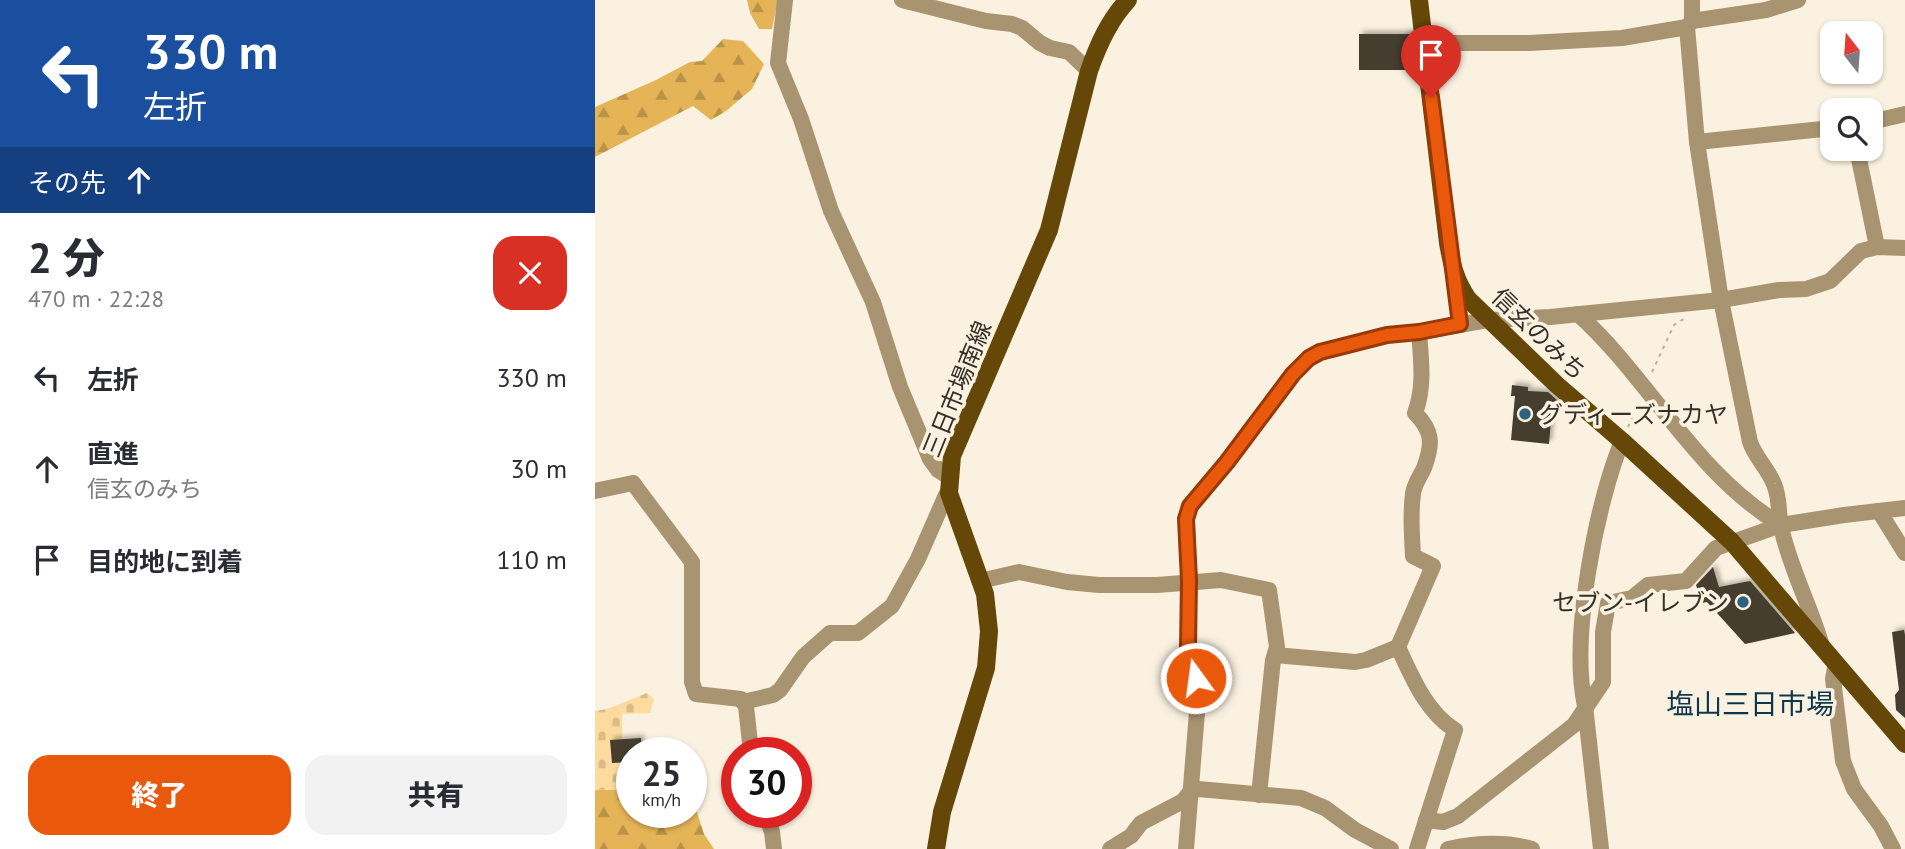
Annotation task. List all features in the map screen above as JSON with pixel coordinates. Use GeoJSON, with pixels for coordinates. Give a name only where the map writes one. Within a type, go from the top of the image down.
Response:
{"type":"FeatureCollection","features":[{"type":"Feature","properties":{"kind":"main road","name":"三日市場南線"},"geometry":{"type":"LineString","coordinates":[[936,849],[942,813],[986,668],[988,614],[981,581],[949,485],[952,456],[1049,230],[1089,71],[1106,30],[1128,0]]}},
{"type":"Feature","properties":{"kind":"main road","name":"信玄のみち"},"geometry":{"type":"LineString","coordinates":[[1419,0],[1453,275],[1468,299],[1557,385],[1732,542],[1905,744]]}},
{"type":"Feature","properties":{"kind":"street"},"geometry":{"type":"LineString","coordinates":[[743,702],[773,695],[780,690],[803,657],[830,634],[858,633],[892,606],[918,559],[949,485],[930,459],[910,412],[873,302],[831,212],[801,119],[778,63],[785,0]]}},
{"type":"Feature","properties":{"kind":"street"},"geometry":{"type":"LineString","coordinates":[[902,0],[986,22],[1012,24],[1050,48],[1069,52],[1089,71]]}},
{"type":"Feature","properties":{"kind":"street"},"geometry":{"type":"LineString","coordinates":[[1692,0],[1689,24],[1697,142],[1721,300],[1750,442],[1774,483],[1780,506],[1781,525],[1800,588],[1816,624],[1822,646]]}},
{"type":"Feature","properties":{"kind":"street"},"geometry":{"type":"LineString","coordinates":[[1424,43],[1529,43],[1622,38],[1766,10],[1798,0]]}},
{"type":"Feature","properties":{"kind":"street"},"geometry":{"type":"LineString","coordinates":[[1883,119],[1905,114]]}},
{"type":"Feature","properties":{"kind":"street"},"geometry":{"type":"LineString","coordinates":[[1697,142],[1820,129]]}},
{"type":"Feature","properties":{"kind":"street"},"geometry":{"type":"LineString","coordinates":[[1859,161],[1877,247]]}},
{"type":"Feature","properties":{"kind":"street"},"geometry":{"type":"LineString","coordinates":[[1186,849],[1197,712],[1196,678],[1188,649],[1186,519],[1190,506],[1227,462],[1293,374],[1309,358],[1320,352],[1387,335],[1488,320],[1578,314],[1806,289],[1831,281],[1861,251],[1877,247],[1905,248]]}},
{"type":"Feature","properties":{"kind":"street"},"geometry":{"type":"LineString","coordinates":[[1453,275],[1460,324]]}},
{"type":"Feature","properties":{"kind":"street"},"geometry":{"type":"LineString","coordinates":[[1578,314],[1606,339],[1702,458],[1724,481],[1762,514],[1781,525]]}},
{"type":"Feature","properties":{"kind":"street"},"geometry":{"type":"LineString","coordinates":[[1275,655],[1355,662],[1398,647],[1433,566],[1413,555],[1413,489],[1424,467],[1431,438],[1426,425],[1415,412],[1422,379],[1419,332]]}},
{"type":"Feature","properties":{"kind":"street"},"geometry":{"type":"LineString","coordinates":[[1601,849],[1580,683],[1581,635],[1592,555],[1611,468],[1622,441]]}},
{"type":"Feature","properties":{"kind":"street"},"geometry":{"type":"LineString","coordinates":[[595,491],[633,483],[692,562],[692,682],[696,694],[741,699],[745,706],[749,737]]}},
{"type":"Feature","properties":{"kind":"street"},"geometry":{"type":"LineString","coordinates":[[1426,820],[1443,822],[1458,816],[1574,724],[1603,682],[1603,632],[1608,603],[1632,598],[1648,585],[1686,581],[1716,548],[1781,525],[1905,508]]}},
{"type":"Feature","properties":{"kind":"street"},"geometry":{"type":"LineString","coordinates":[[1879,510],[1905,553]]}},
{"type":"Feature","properties":{"kind":"street"},"geometry":{"type":"LineString","coordinates":[[981,581],[1019,572],[1067,582],[1099,585],[1157,585],[1189,580],[1240,582],[1269,590],[1277,647],[1259,795]]}},
{"type":"Feature","properties":{"kind":"street"},"geometry":{"type":"LineString","coordinates":[[1398,647],[1418,688],[1441,721],[1455,730],[1417,849]]}},
{"type":"Feature","properties":{"kind":"street"},"geometry":{"type":"LineString","coordinates":[[1836,663],[1833,679],[1843,761],[1854,789],[1881,826],[1893,849]]}},
{"type":"Feature","properties":{"kind":"street"},"geometry":{"type":"LineString","coordinates":[[1110,849],[1131,836],[1141,823],[1183,801],[1191,791],[1205,789],[1301,798],[1325,808],[1355,830],[1391,849]]}},
{"type":"Feature","properties":{"kind":"street"},"geometry":{"type":"LineString","coordinates":[[771,828],[774,849]]}},
{"type":"Feature","properties":{"kind":"street"},"geometry":{"type":"LineString","coordinates":[[1448,849],[1487,844],[1516,844],[1532,849]]}},
{"type":"Feature","properties":{"kind":"path"},"geometry":{"type":"LineString","coordinates":[[1622,441],[1674,325],[1695,313]]}},
{"type":"Feature","properties":{"kind":"green space"},"geometry":{"type":"Polygon","coordinates":[[[747,0],[778,0],[772,29],[759,29],[750,13],[747,0]]]}},
{"type":"Feature","properties":{"kind":"green space"},"geometry":{"type":"Polygon","coordinates":[[[723,39],[743,41],[764,64],[752,89],[711,120],[693,106],[595,157],[595,107],[690,62],[702,61],[723,39]]]}},
{"type":"Feature","properties":{"kind":"green space"},"geometry":{"type":"Polygon","coordinates":[[[647,693],[654,699],[650,713],[622,714],[622,737],[611,741],[613,763],[616,763],[616,789],[595,790],[595,711],[647,693]]]}},
{"type":"Feature","properties":{"kind":"green space"},"geometry":{"type":"Polygon","coordinates":[[[616,789],[616,828],[702,828],[714,849],[595,849],[595,790],[616,789]]]}},
{"type":"Feature","properties":{"kind":"building"},"geometry":{"type":"Polygon","coordinates":[[[1359,34],[1412,34],[1416,70],[1359,70],[1359,34]]]}},
{"type":"Feature","properties":{"kind":"building"},"geometry":{"type":"Polygon","coordinates":[[[1512,385],[1528,387],[1528,391],[1548,392],[1558,401],[1557,409],[1552,409],[1549,444],[1511,440],[1515,396],[1511,396],[1512,385]]]}},
{"type":"Feature","properties":{"kind":"building","name":"セブン-イレブン"},"geometry":{"type":"Polygon","coordinates":[[[1713,567],[1719,587],[1750,581],[1795,633],[1745,644],[1707,602],[1702,603],[1696,585],[1713,567]]]}},
{"type":"Feature","properties":{"kind":"building"},"geometry":{"type":"Polygon","coordinates":[[[1904,630],[1905,718],[1896,710],[1895,695],[1899,690],[1892,632],[1904,630]]]}},
{"type":"Feature","properties":{"kind":"building"},"geometry":{"type":"Polygon","coordinates":[[[610,740],[616,740],[616,763],[612,763],[610,740]]]}},
{"type":"Feature","properties":{"kind":"place","name":"グディーズナカヤ"},"geometry":{"type":"Point","coordinates":[1525,414]}},
{"type":"Feature","properties":{"kind":"place","name":"セブン-イレブン"},"geometry":{"type":"Point","coordinates":[1743,602]}},
{"type":"Feature","properties":{"kind":"district","name":"塩山三日市場"},"geometry":{"type":"Point","coordinates":[1750,703]}},
{"type":"Feature","properties":{"kind":"route"},"geometry":{"type":"LineString","coordinates":[[1196,678],[1188,649],[1186,519],[1190,506],[1227,462],[1280,390],[1309,358],[1320,352],[1387,335],[1460,324],[1431,97]]}}]}
